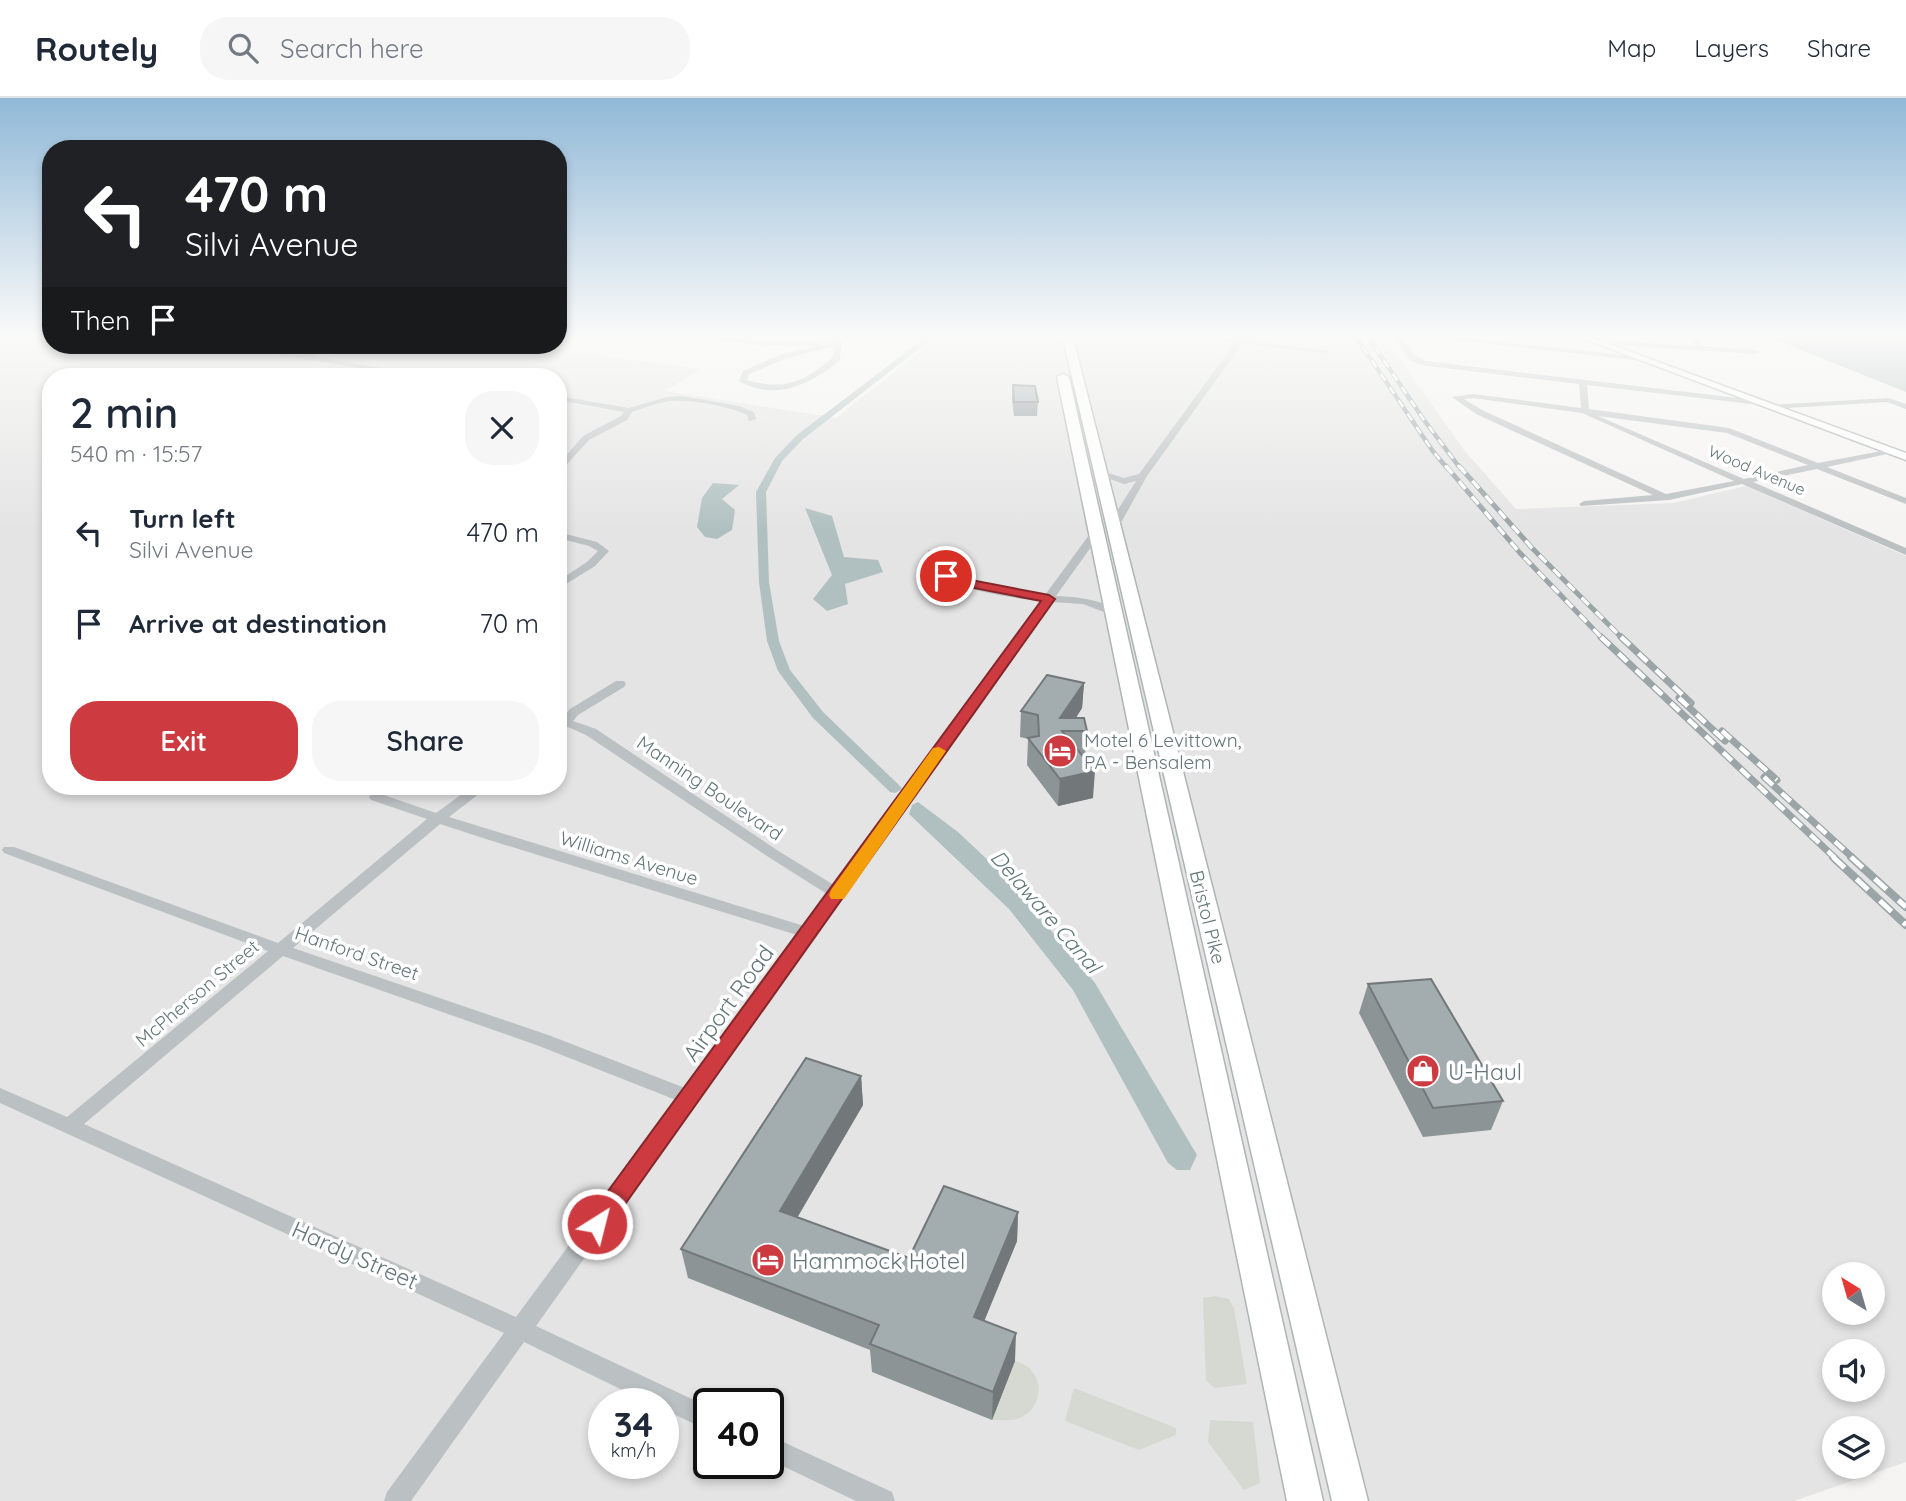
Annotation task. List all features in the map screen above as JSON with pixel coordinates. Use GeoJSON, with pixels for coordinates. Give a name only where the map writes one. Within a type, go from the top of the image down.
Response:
{"type":"FeatureCollection","features":[{"type":"Feature","properties":{"kind":"highway","name":"Bristol Pike"},"geometry":{"type":"LineString","coordinates":[[1071,399],[1350,1501]]}},
{"type":"Feature","properties":{"kind":"highway","name":"Bristol Pike"},"geometry":{"type":"LineString","coordinates":[[1083,399],[1101,474],[1113,612],[1305,1501]]}},
{"type":"Feature","properties":{"kind":"main road"},"geometry":{"type":"LineString","coordinates":[[1750,399],[1906,457]]}},
{"type":"Feature","properties":{"kind":"street"},"geometry":{"type":"LineString","coordinates":[[567,400],[629,410],[665,399]]}},
{"type":"Feature","properties":{"kind":"street"},"geometry":{"type":"LineString","coordinates":[[690,399],[739,408],[751,414],[752,419]]}},
{"type":"Feature","properties":{"kind":"street","name":"Airport Road"},"geometry":{"type":"LineString","coordinates":[[396,1501],[1049,599],[1120,512],[1138,487],[1142,476],[1198,399]]}},
{"type":"Feature","properties":{"kind":"street"},"geometry":{"type":"LineString","coordinates":[[1457,399],[1664,497]]}},
{"type":"Feature","properties":{"kind":"street"},"geometry":{"type":"LineString","coordinates":[[1485,399],[1729,431],[1906,501]]}},
{"type":"Feature","properties":{"kind":"street"},"geometry":{"type":"LineString","coordinates":[[1584,399],[1585,412]]}},
{"type":"Feature","properties":{"kind":"street"},"geometry":{"type":"LineString","coordinates":[[1721,399],[1765,405],[1888,400],[1906,407]]}},
{"type":"Feature","properties":{"kind":"street"},"geometry":{"type":"LineString","coordinates":[[567,462],[580,443],[629,414],[629,410]]}},
{"type":"Feature","properties":{"kind":"street","name":"Wood Avenue"},"geometry":{"type":"LineString","coordinates":[[1585,412],[1906,552]]}},
{"type":"Feature","properties":{"kind":"street"},"geometry":{"type":"LineString","coordinates":[[1584,504],[1664,497],[1889,451]]}},
{"type":"Feature","properties":{"kind":"street"},"geometry":{"type":"LineString","coordinates":[[1101,474],[1124,481],[1142,476]]}},
{"type":"Feature","properties":{"kind":"street"},"geometry":{"type":"LineString","coordinates":[[567,538],[604,551],[603,555],[567,580]]}},
{"type":"Feature","properties":{"kind":"street"},"geometry":{"type":"LineString","coordinates":[[932,552],[935,567],[957,580],[1049,599],[1089,601],[1113,612]]}},
{"type":"Feature","properties":{"kind":"street"},"geometry":{"type":"LineString","coordinates":[[567,719],[621,684]]}},
{"type":"Feature","properties":{"kind":"street","name":"Manning Boulevard"},"geometry":{"type":"LineString","coordinates":[[567,725],[592,732],[838,894]]}},
{"type":"Feature","properties":{"kind":"street","name":"McPherson Street"},"geometry":{"type":"LineString","coordinates":[[69,1126],[439,817],[470,795]]}},
{"type":"Feature","properties":{"kind":"street","name":"Williams Avenue"},"geometry":{"type":"LineString","coordinates":[[376,797],[491,836],[809,933]]}},
{"type":"Feature","properties":{"kind":"street","name":"Hanford Street"},"geometry":{"type":"LineString","coordinates":[[9,849],[283,950],[545,1041],[690,1098]]}},
{"type":"Feature","properties":{"kind":"street","name":"Hardy Street"},"geometry":{"type":"LineString","coordinates":[[0,1095],[520,1330],[693,1411]]}},
{"type":"Feature","properties":{"kind":"street"},"geometry":{"type":"LineString","coordinates":[[784,1455],[883,1501]]}},
{"type":"Feature","properties":{"kind":"shaded area"},"geometry":{"type":"Polygon","coordinates":[[[0,399],[42,399],[42,795],[567,795],[567,399],[719,399],[836,418],[859,399],[1428,399],[1464,450],[1516,509],[1674,503],[1746,486],[1906,556],[1906,1462],[1885,1469],[1885,1416],[1822,1416],[1822,1479],[1857,1479],[1794,1501],[0,1501],[0,399]]]}},
{"type":"Feature","properties":{"kind":"shaded area"},"geometry":{"type":"Polygon","coordinates":[[[713,483],[739,485],[722,499],[735,510],[732,530],[717,539],[705,537],[697,527],[702,498],[713,483]]]}},
{"type":"Feature","properties":{"kind":"shaded area"},"geometry":{"type":"Polygon","coordinates":[[[805,508],[832,516],[844,557],[878,560],[883,572],[845,584],[848,604],[827,611],[813,599],[832,575],[805,508]]]}},
{"type":"Feature","properties":{"kind":"shaded area"},"geometry":{"type":"Polygon","coordinates":[[[918,802],[958,832],[1009,880],[1095,983],[1197,1155],[1190,1170],[1177,1170],[1168,1163],[1073,990],[1009,909],[909,814],[912,805],[918,802]]]}},
{"type":"Feature","properties":{"kind":"shaded area"},"geometry":{"type":"Polygon","coordinates":[[[1215,1296],[1229,1299],[1234,1309],[1247,1384],[1214,1388],[1206,1380],[1203,1298],[1215,1296]]]}},
{"type":"Feature","properties":{"kind":"shaded area"},"geometry":{"type":"Polygon","coordinates":[[[1015,1361],[1032,1371],[1036,1379],[1039,1387],[1035,1405],[1020,1418],[992,1420],[1015,1361]]]}},
{"type":"Feature","properties":{"kind":"shaded area"},"geometry":{"type":"Polygon","coordinates":[[[1074,1388],[1176,1428],[1176,1435],[1139,1450],[1065,1421],[1074,1388]]]}},
{"type":"Feature","properties":{"kind":"shaded area"},"geometry":{"type":"Polygon","coordinates":[[[1210,1420],[1253,1422],[1260,1483],[1244,1490],[1208,1442],[1210,1420]]]}},
{"type":"Feature","properties":{"kind":"building"},"geometry":{"type":"Polygon","coordinates":[[[1014,399],[1038,399],[1038,402],[1014,402],[1014,399]]]}},
{"type":"Feature","properties":{"kind":"building"},"geometry":{"type":"Polygon","coordinates":[[[1047,675],[1084,683],[1060,718],[1084,718],[1087,731],[1062,731],[1095,771],[1060,779],[1028,738],[1039,736],[1038,715],[1021,711],[1047,675]]]}},
{"type":"Feature","properties":{"kind":"building"},"geometry":{"type":"Polygon","coordinates":[[[1431,979],[1503,1101],[1433,1108],[1368,984],[1431,979]]]}},
{"type":"Feature","properties":{"kind":"building","name":"Hammock Hotel"},"geometry":{"type":"Polygon","coordinates":[[[806,1058],[861,1076],[780,1211],[909,1258],[944,1186],[1018,1212],[974,1317],[1016,1333],[993,1392],[870,1344],[879,1325],[681,1249],[806,1058]]]}},
{"type":"Feature","properties":{"kind":"waterway","name":"Delaware Canal"},"geometry":{"type":"LineString","coordinates":[[849,399],[800,437],[778,460],[761,492],[764,582],[773,641],[784,671],[818,715],[895,789]]}},
{"type":"Feature","properties":{"kind":"railway"},"geometry":{"type":"LineString","coordinates":[[1398,399],[1447,468]]}},
{"type":"Feature","properties":{"kind":"railway"},"geometry":{"type":"LineString","coordinates":[[1410,399],[1460,468]]}},
{"type":"Feature","properties":{"kind":"railway"},"geometry":{"type":"LineString","coordinates":[[1446,466],[1520,553],[1602,638]]}},
{"type":"Feature","properties":{"kind":"railway"},"geometry":{"type":"LineString","coordinates":[[1459,466],[1532,548],[1621,637]]}},
{"type":"Feature","properties":{"kind":"railway"},"geometry":{"type":"LineString","coordinates":[[1621,637],[1691,703]]}},
{"type":"Feature","properties":{"kind":"railway"},"geometry":{"type":"LineString","coordinates":[[1602,638],[1835,858]]}},
{"type":"Feature","properties":{"kind":"railway"},"geometry":{"type":"LineString","coordinates":[[1679,698],[1725,741]]}},
{"type":"Feature","properties":{"kind":"railway"},"geometry":{"type":"LineString","coordinates":[[1722,731],[1777,780]]}},
{"type":"Feature","properties":{"kind":"railway"},"geometry":{"type":"LineString","coordinates":[[1764,777],[1853,858]]}},
{"type":"Feature","properties":{"kind":"railway"},"geometry":{"type":"LineString","coordinates":[[1833,857],[1906,925]]}},
{"type":"Feature","properties":{"kind":"railway"},"geometry":{"type":"LineString","coordinates":[[1851,857],[1906,907]]}},
{"type":"Feature","properties":{"kind":"slow traffic"},"geometry":{"type":"LineString","coordinates":[[838,895],[939,751]]}},
{"type":"Feature","properties":{"kind":"place","name":"Motel 6 Levittown, PA - Bensalem"},"geometry":{"type":"Point","coordinates":[1060,751]}},
{"type":"Feature","properties":{"kind":"place","name":"U-Haul"},"geometry":{"type":"Point","coordinates":[1423,1071]}},
{"type":"Feature","properties":{"kind":"place","name":"Hammock Hotel"},"geometry":{"type":"Point","coordinates":[768,1260]}},
{"type":"Feature","properties":{"kind":"route"},"geometry":{"type":"LineString","coordinates":[[597,1224],[1049,599],[946,576]]}}]}
